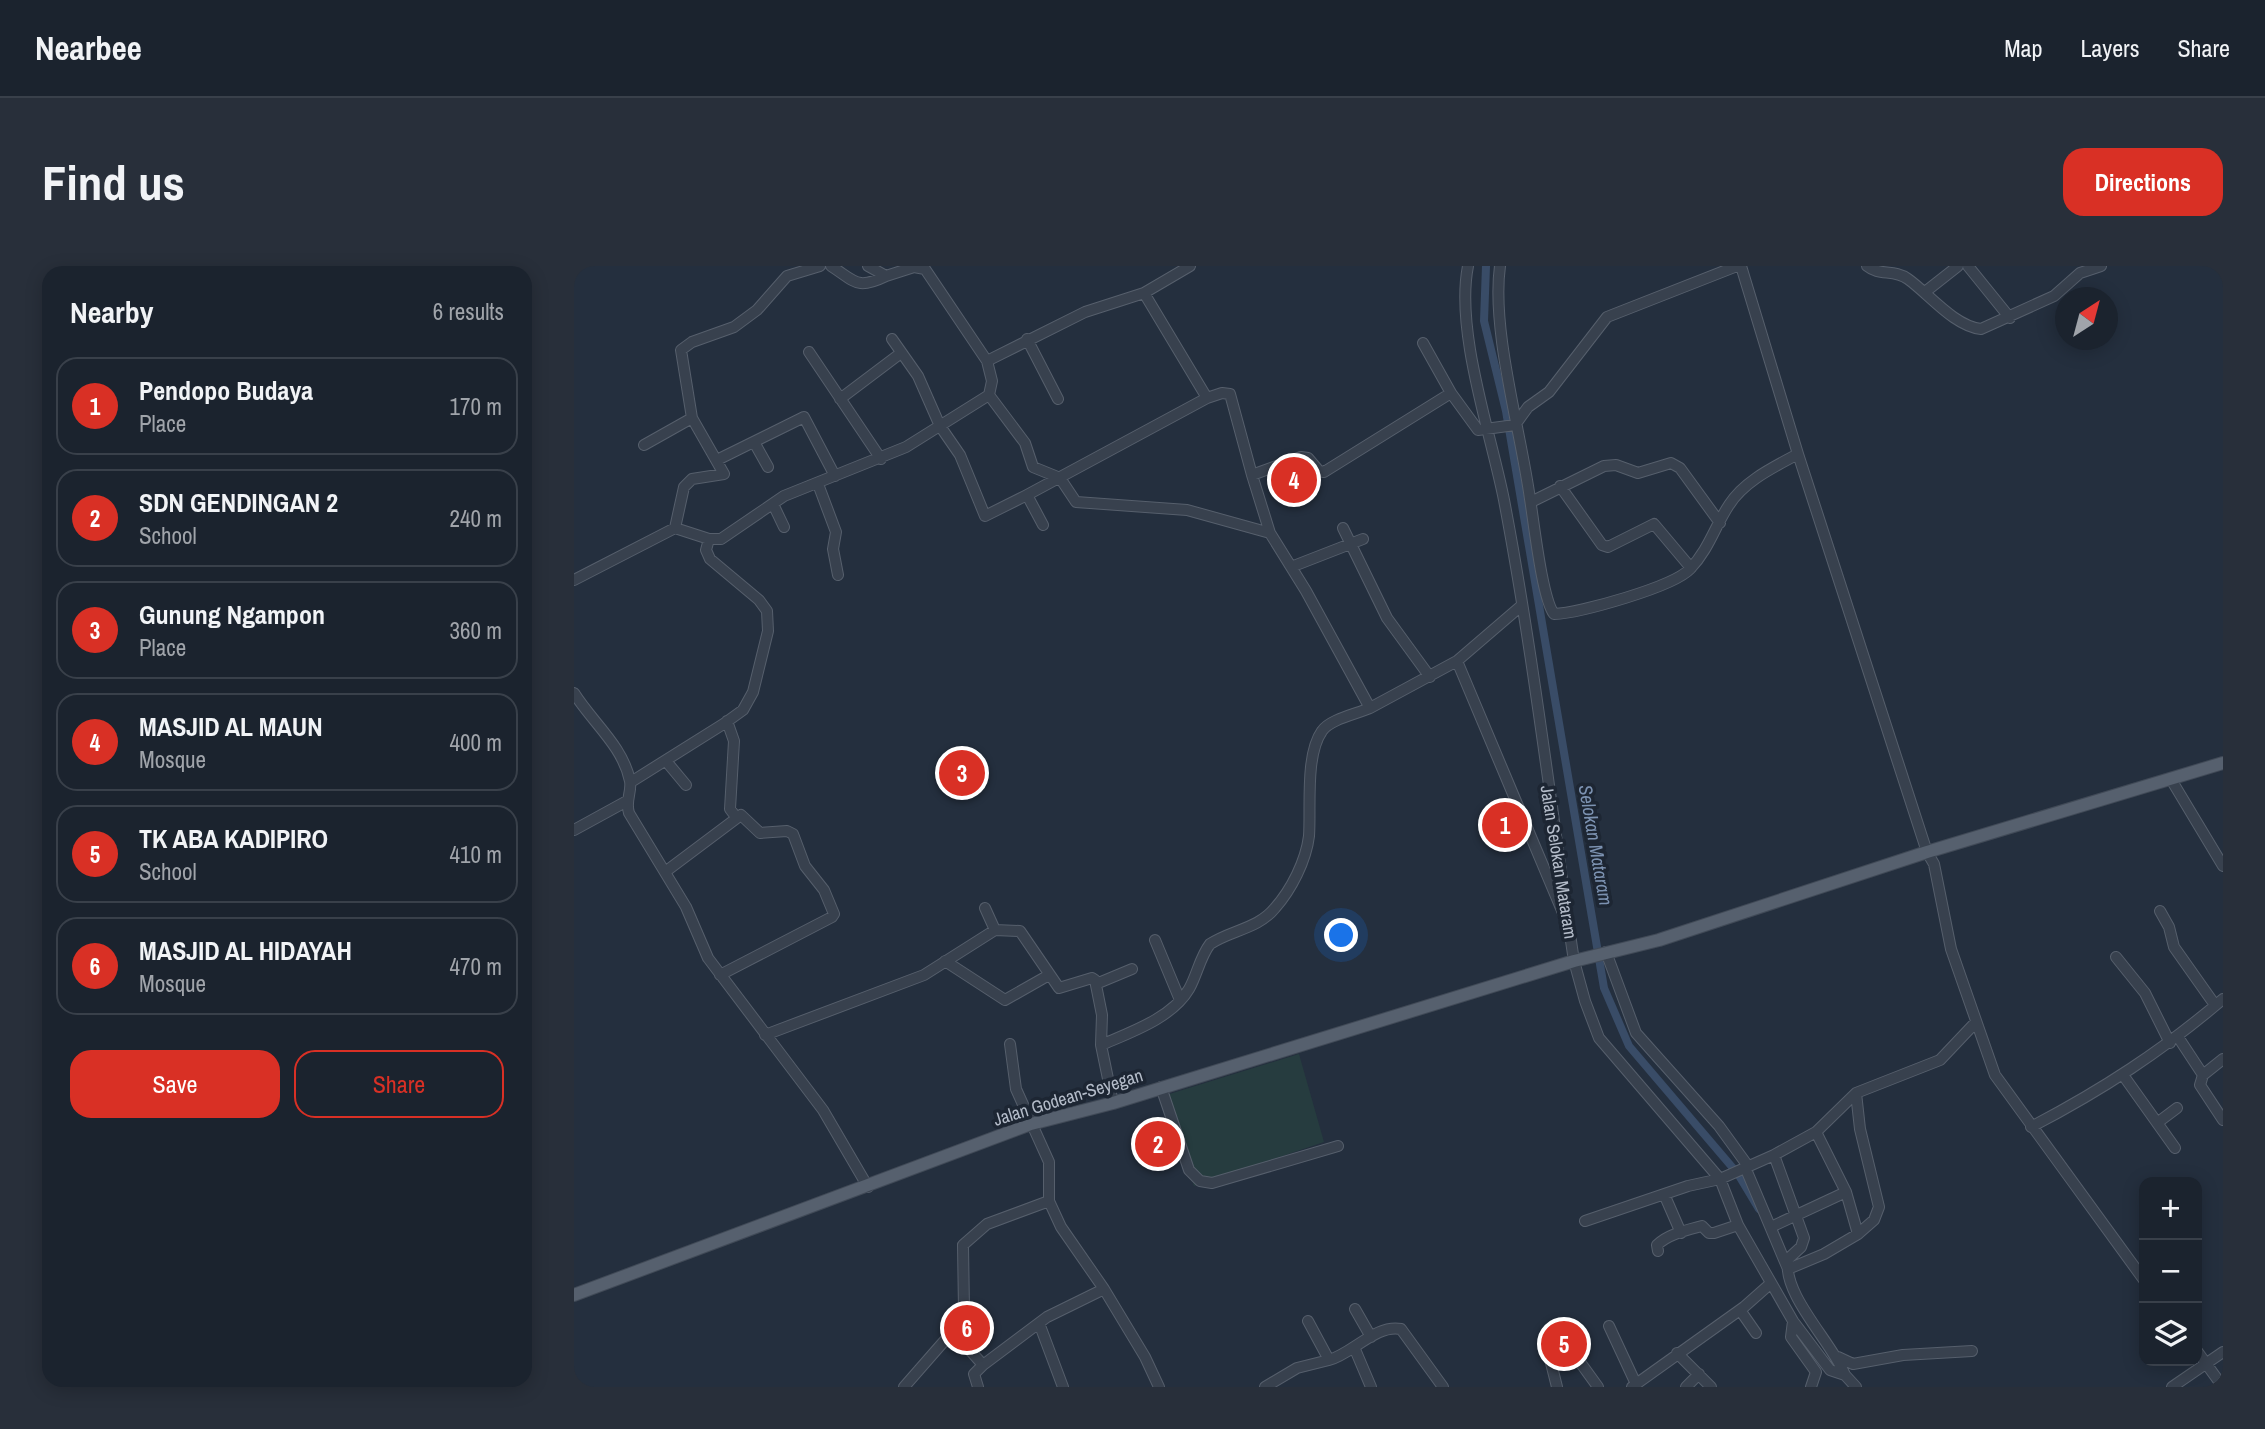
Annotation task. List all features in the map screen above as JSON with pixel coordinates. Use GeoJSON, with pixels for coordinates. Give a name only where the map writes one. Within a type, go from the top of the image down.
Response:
{"type":"FeatureCollection","features":[{"type":"Feature","properties":{"kind":"main road","name":"Jalan Godean-Seyegan"},"geometry":{"type":"LineString","coordinates":[[574,1295],[1031,1124],[1113,1102],[1578,960],[1659,940],[1927,852],[2172,781],[2223,763]]}},
{"type":"Feature","properties":{"kind":"street"},"geometry":{"type":"LineString","coordinates":[[676,528],[684,487],[692,479],[722,476],[724,470],[692,418],[681,350],[692,342],[734,327],[757,310],[786,276],[820,266]]}},
{"type":"Feature","properties":{"kind":"street"},"geometry":{"type":"LineString","coordinates":[[574,580],[676,528],[709,539],[721,539],[784,496],[881,459],[989,395],[992,381],[987,361],[925,270],[914,267],[867,285],[857,284],[831,266]]}},
{"type":"Feature","properties":{"kind":"street"},"geometry":{"type":"LineString","coordinates":[[868,266],[886,276]]}},
{"type":"Feature","properties":{"kind":"street"},"geometry":{"type":"LineString","coordinates":[[987,361],[1085,312],[1144,293],[1190,266]]}},
{"type":"Feature","properties":{"kind":"street","name":"Jalan Selokan Mataram"},"geometry":{"type":"LineString","coordinates":[[1468,266],[1465,302],[1493,429],[1570,930],[1585,1001],[1600,1038],[1725,1177],[1738,1225],[1770,1284],[1793,1321],[1830,1370],[1845,1375]]}},
{"type":"Feature","properties":{"kind":"street"},"geometry":{"type":"LineString","coordinates":[[1500,266],[1499,299],[1516,424],[1554,614],[1656,590],[1691,568],[1712,540],[1728,506],[1749,485],[1798,454]]}},
{"type":"Feature","properties":{"kind":"street"},"geometry":{"type":"LineString","coordinates":[[1423,343],[1451,393],[1476,429],[1493,429],[1516,424],[1528,407],[1549,392],[1607,317],[1739,266],[1927,852],[1934,864],[1951,948],[1995,1075],[2139,1273]]}},
{"type":"Feature","properties":{"kind":"street"},"geometry":{"type":"LineString","coordinates":[[1867,266],[1876,272],[1899,273],[1974,328],[1987,328],[2010,318],[2054,296],[2080,273],[2101,266]]}},
{"type":"Feature","properties":{"kind":"street"},"geometry":{"type":"LineString","coordinates":[[1925,292],[1958,266]]}},
{"type":"Feature","properties":{"kind":"street"},"geometry":{"type":"LineString","coordinates":[[1968,266],[2010,318]]}},
{"type":"Feature","properties":{"kind":"street"},"geometry":{"type":"LineString","coordinates":[[1144,293],[1207,398]]}},
{"type":"Feature","properties":{"kind":"street"},"geometry":{"type":"LineString","coordinates":[[1027,339],[1058,399]]}},
{"type":"Feature","properties":{"kind":"street"},"geometry":{"type":"LineString","coordinates":[[892,340],[918,376],[940,426],[963,461],[985,516],[1207,398],[1223,393],[1230,394],[1270,533],[1370,708]]}},
{"type":"Feature","properties":{"kind":"street"},"geometry":{"type":"LineString","coordinates":[[808,352],[881,459]]}},
{"type":"Feature","properties":{"kind":"street"},"geometry":{"type":"LineString","coordinates":[[840,399],[901,353]]}},
{"type":"Feature","properties":{"kind":"street"},"geometry":{"type":"LineString","coordinates":[[1252,475],[1301,457],[1308,458],[1319,471],[1324,472],[1451,393]]}},
{"type":"Feature","properties":{"kind":"street"},"geometry":{"type":"LineString","coordinates":[[989,395],[1025,443],[1033,467],[1060,478],[1072,498],[1081,504],[1147,505],[1187,510],[1270,533]]}},
{"type":"Feature","properties":{"kind":"street"},"geometry":{"type":"LineString","coordinates":[[717,460],[804,417],[835,477]]}},
{"type":"Feature","properties":{"kind":"street"},"geometry":{"type":"LineString","coordinates":[[644,445],[692,418]]}},
{"type":"Feature","properties":{"kind":"street"},"geometry":{"type":"LineString","coordinates":[[754,442],[768,467]]}},
{"type":"Feature","properties":{"kind":"street"},"geometry":{"type":"LineString","coordinates":[[1531,502],[1604,466],[1616,465],[1638,474],[1671,463],[1680,468],[1720,523]]}},
{"type":"Feature","properties":{"kind":"street"},"geometry":{"type":"LineString","coordinates":[[818,484],[836,532],[833,549],[838,575]]}},
{"type":"Feature","properties":{"kind":"street"},"geometry":{"type":"LineString","coordinates":[[1560,486],[1602,545],[1608,547],[1654,524],[1691,568]]}},
{"type":"Feature","properties":{"kind":"street"},"geometry":{"type":"LineString","coordinates":[[1027,495],[1043,525]]}},
{"type":"Feature","properties":{"kind":"street"},"geometry":{"type":"LineString","coordinates":[[773,504],[784,527]]}},
{"type":"Feature","properties":{"kind":"street"},"geometry":{"type":"LineString","coordinates":[[1291,567],[1347,537],[1363,538]]}},
{"type":"Feature","properties":{"kind":"street"},"geometry":{"type":"LineString","coordinates":[[1347,537],[1387,618],[1430,677]]}},
{"type":"Feature","properties":{"kind":"street"},"geometry":{"type":"LineString","coordinates":[[631,782],[743,710],[753,692],[768,631],[768,619],[762,604],[710,559],[706,550],[709,539]]}},
{"type":"Feature","properties":{"kind":"street"},"geometry":{"type":"LineString","coordinates":[[1101,1045],[1150,1022],[1180,1000],[1192,984],[1210,944],[1262,920],[1282,898],[1295,878],[1308,837],[1309,786],[1320,734],[1329,725],[1370,708],[1457,661],[1521,606]]}},
{"type":"Feature","properties":{"kind":"street"},"geometry":{"type":"LineString","coordinates":[[1457,661],[1570,930]]}},
{"type":"Feature","properties":{"kind":"street"},"geometry":{"type":"LineString","coordinates":[[574,693],[616,749],[631,782],[627,801],[629,813],[690,916],[708,958],[823,1110],[867,1186]]}},
{"type":"Feature","properties":{"kind":"street"},"geometry":{"type":"LineString","coordinates":[[727,721],[734,741],[730,809],[736,817]]}},
{"type":"Feature","properties":{"kind":"street"},"geometry":{"type":"LineString","coordinates":[[666,761],[686,786]]}},
{"type":"Feature","properties":{"kind":"street"},"geometry":{"type":"LineString","coordinates":[[2172,781],[2223,866]]}},
{"type":"Feature","properties":{"kind":"street"},"geometry":{"type":"LineString","coordinates":[[574,830],[627,801]]}},
{"type":"Feature","properties":{"kind":"street"},"geometry":{"type":"LineString","coordinates":[[665,872],[736,817],[743,815],[760,833],[787,831],[793,834],[805,866],[824,890],[834,914],[720,975]]}},
{"type":"Feature","properties":{"kind":"street"},"geometry":{"type":"LineString","coordinates":[[985,908],[995,930]]}},
{"type":"Feature","properties":{"kind":"street"},"geometry":{"type":"LineString","coordinates":[[2031,1127],[2098,1092],[2174,1040],[2219,1002],[2174,947],[2169,927],[2160,911]]}},
{"type":"Feature","properties":{"kind":"street"},"geometry":{"type":"LineString","coordinates":[[765,1035],[924,975],[995,930],[1025,934],[1056,986],[1062,989],[1092,978],[1096,984],[1102,1015],[1101,1045],[1113,1102]]}},
{"type":"Feature","properties":{"kind":"street"},"geometry":{"type":"LineString","coordinates":[[1155,940],[1180,1000]]}},
{"type":"Feature","properties":{"kind":"street"},"geometry":{"type":"LineString","coordinates":[[1604,953],[1620,996],[1642,1042],[1719,1126],[1745,1167],[1805,1313],[1838,1357],[1845,1375],[1856,1387]]}},
{"type":"Feature","properties":{"kind":"street"},"geometry":{"type":"LineString","coordinates":[[2116,957],[2145,993],[2174,1040],[2203,1075]]}},
{"type":"Feature","properties":{"kind":"street"},"geometry":{"type":"LineString","coordinates":[[945,961],[1005,1000],[1049,975]]}},
{"type":"Feature","properties":{"kind":"street"},"geometry":{"type":"LineString","coordinates":[[1096,984],[1132,968]]}},
{"type":"Feature","properties":{"kind":"street"},"geometry":{"type":"LineString","coordinates":[[1586,1221],[1664,1194],[1725,1177],[1774,1155],[1816,1132],[1856,1093],[1940,1060],[1976,1022]]}},
{"type":"Feature","properties":{"kind":"street"},"geometry":{"type":"LineString","coordinates":[[1010,1044],[1016,1089],[1049,1162],[1049,1201],[1061,1227],[1104,1289],[1159,1387]]}},
{"type":"Feature","properties":{"kind":"street"},"geometry":{"type":"LineString","coordinates":[[2223,1059],[2203,1075],[2200,1085],[2223,1120]]}},
{"type":"Feature","properties":{"kind":"street"},"geometry":{"type":"LineString","coordinates":[[2123,1075],[2175,1148]]}},
{"type":"Feature","properties":{"kind":"street"},"geometry":{"type":"LineString","coordinates":[[1160,1087],[1189,1170],[1200,1181],[1212,1184],[1338,1146]]}},
{"type":"Feature","properties":{"kind":"street"},"geometry":{"type":"LineString","coordinates":[[1788,1269],[1824,1254],[1856,1225],[1874,1220],[1879,1208],[1860,1129],[1856,1093]]}},
{"type":"Feature","properties":{"kind":"street"},"geometry":{"type":"LineString","coordinates":[[2157,1123],[2177,1108]]}},
{"type":"Feature","properties":{"kind":"street"},"geometry":{"type":"LineString","coordinates":[[1816,1132],[1846,1192],[1856,1225]]}},
{"type":"Feature","properties":{"kind":"street"},"geometry":{"type":"LineString","coordinates":[[1774,1155],[1804,1238],[1801,1247],[1788,1259],[1788,1269]]}},
{"type":"Feature","properties":{"kind":"street"},"geometry":{"type":"LineString","coordinates":[[1771,1227],[1846,1192]]}},
{"type":"Feature","properties":{"kind":"street"},"geometry":{"type":"LineString","coordinates":[[1664,1194],[1681,1233]]}},
{"type":"Feature","properties":{"kind":"street"},"geometry":{"type":"LineString","coordinates":[[904,1387],[953,1331],[964,1310],[966,1295],[963,1245],[987,1224],[1049,1201]]}},
{"type":"Feature","properties":{"kind":"street"},"geometry":{"type":"LineString","coordinates":[[1658,1251],[1659,1242],[1702,1226],[1709,1233],[1714,1233],[1738,1225]]}},
{"type":"Feature","properties":{"kind":"street"},"geometry":{"type":"LineString","coordinates":[[1609,1326],[1634,1385],[1740,1310],[1770,1284]]}},
{"type":"Feature","properties":{"kind":"street"},"geometry":{"type":"LineString","coordinates":[[978,1387],[974,1374],[983,1365],[1039,1323],[1104,1289]]}},
{"type":"Feature","properties":{"kind":"street"},"geometry":{"type":"LineString","coordinates":[[1355,1309],[1371,1337]]}},
{"type":"Feature","properties":{"kind":"street"},"geometry":{"type":"LineString","coordinates":[[1740,1310],[1756,1334]]}},
{"type":"Feature","properties":{"kind":"street"},"geometry":{"type":"LineString","coordinates":[[1308,1321],[1329,1360]]}},
{"type":"Feature","properties":{"kind":"street"},"geometry":{"type":"LineString","coordinates":[[1793,1321],[1791,1337],[1816,1372],[1811,1387]]}},
{"type":"Feature","properties":{"kind":"street"},"geometry":{"type":"LineString","coordinates":[[1039,1323],[1063,1387]]}},
{"type":"Feature","properties":{"kind":"street"},"geometry":{"type":"LineString","coordinates":[[1265,1387],[1297,1368],[1329,1360],[1371,1337],[1395,1328],[1401,1329],[1443,1387]]}},
{"type":"Feature","properties":{"kind":"street"},"geometry":{"type":"LineString","coordinates":[[953,1331],[983,1365]]}},
{"type":"Feature","properties":{"kind":"street"},"geometry":{"type":"LineString","coordinates":[[1354,1347],[1371,1387]]}},
{"type":"Feature","properties":{"kind":"street"},"geometry":{"type":"LineString","coordinates":[[1572,1351],[1598,1387]]}},
{"type":"Feature","properties":{"kind":"street"},"geometry":{"type":"LineString","coordinates":[[1838,1357],[1853,1364],[1903,1355],[1972,1351]]}},
{"type":"Feature","properties":{"kind":"street"},"geometry":{"type":"LineString","coordinates":[[2172,1387],[2223,1352]]}},
{"type":"Feature","properties":{"kind":"street"},"geometry":{"type":"LineString","coordinates":[[1677,1353],[1711,1387]]}},
{"type":"Feature","properties":{"kind":"street"},"geometry":{"type":"LineString","coordinates":[[2202,1358],[2223,1387]]}},
{"type":"Feature","properties":{"kind":"street"},"geometry":{"type":"LineString","coordinates":[[1550,1359],[1557,1387]]}},
{"type":"Feature","properties":{"kind":"street"},"geometry":{"type":"LineString","coordinates":[[1686,1387],[1699,1374]]}},
{"type":"Feature","properties":{"kind":"green space"},"geometry":{"type":"Polygon","coordinates":[[[1299,1054],[1324,1142],[1194,1186],[1163,1096],[1299,1054]]]}},
{"type":"Feature","properties":{"kind":"waterway","name":"Selokan Mataram"},"geometry":{"type":"LineString","coordinates":[[1486,266],[1484,321],[1506,411],[1604,988],[1629,1046],[1738,1174],[1759,1209]]}},
{"type":"Feature","properties":{"kind":"place","name":"MASJID AL MAUN"},"geometry":{"type":"Point","coordinates":[1294,480]}},
{"type":"Feature","properties":{"kind":"place","name":"Gunung Ngampon"},"geometry":{"type":"Point","coordinates":[962,773]}},
{"type":"Feature","properties":{"kind":"place","name":"Pendopo Budaya"},"geometry":{"type":"Point","coordinates":[1505,825]}},
{"type":"Feature","properties":{"kind":"place","name":"SDN GENDINGAN 2"},"geometry":{"type":"Point","coordinates":[1158,1144]}},
{"type":"Feature","properties":{"kind":"place","name":"MASJID AL HIDAYAH"},"geometry":{"type":"Point","coordinates":[967,1328]}},
{"type":"Feature","properties":{"kind":"place","name":"TK ABA KADIPIRO"},"geometry":{"type":"Point","coordinates":[1564,1344]}}]}
